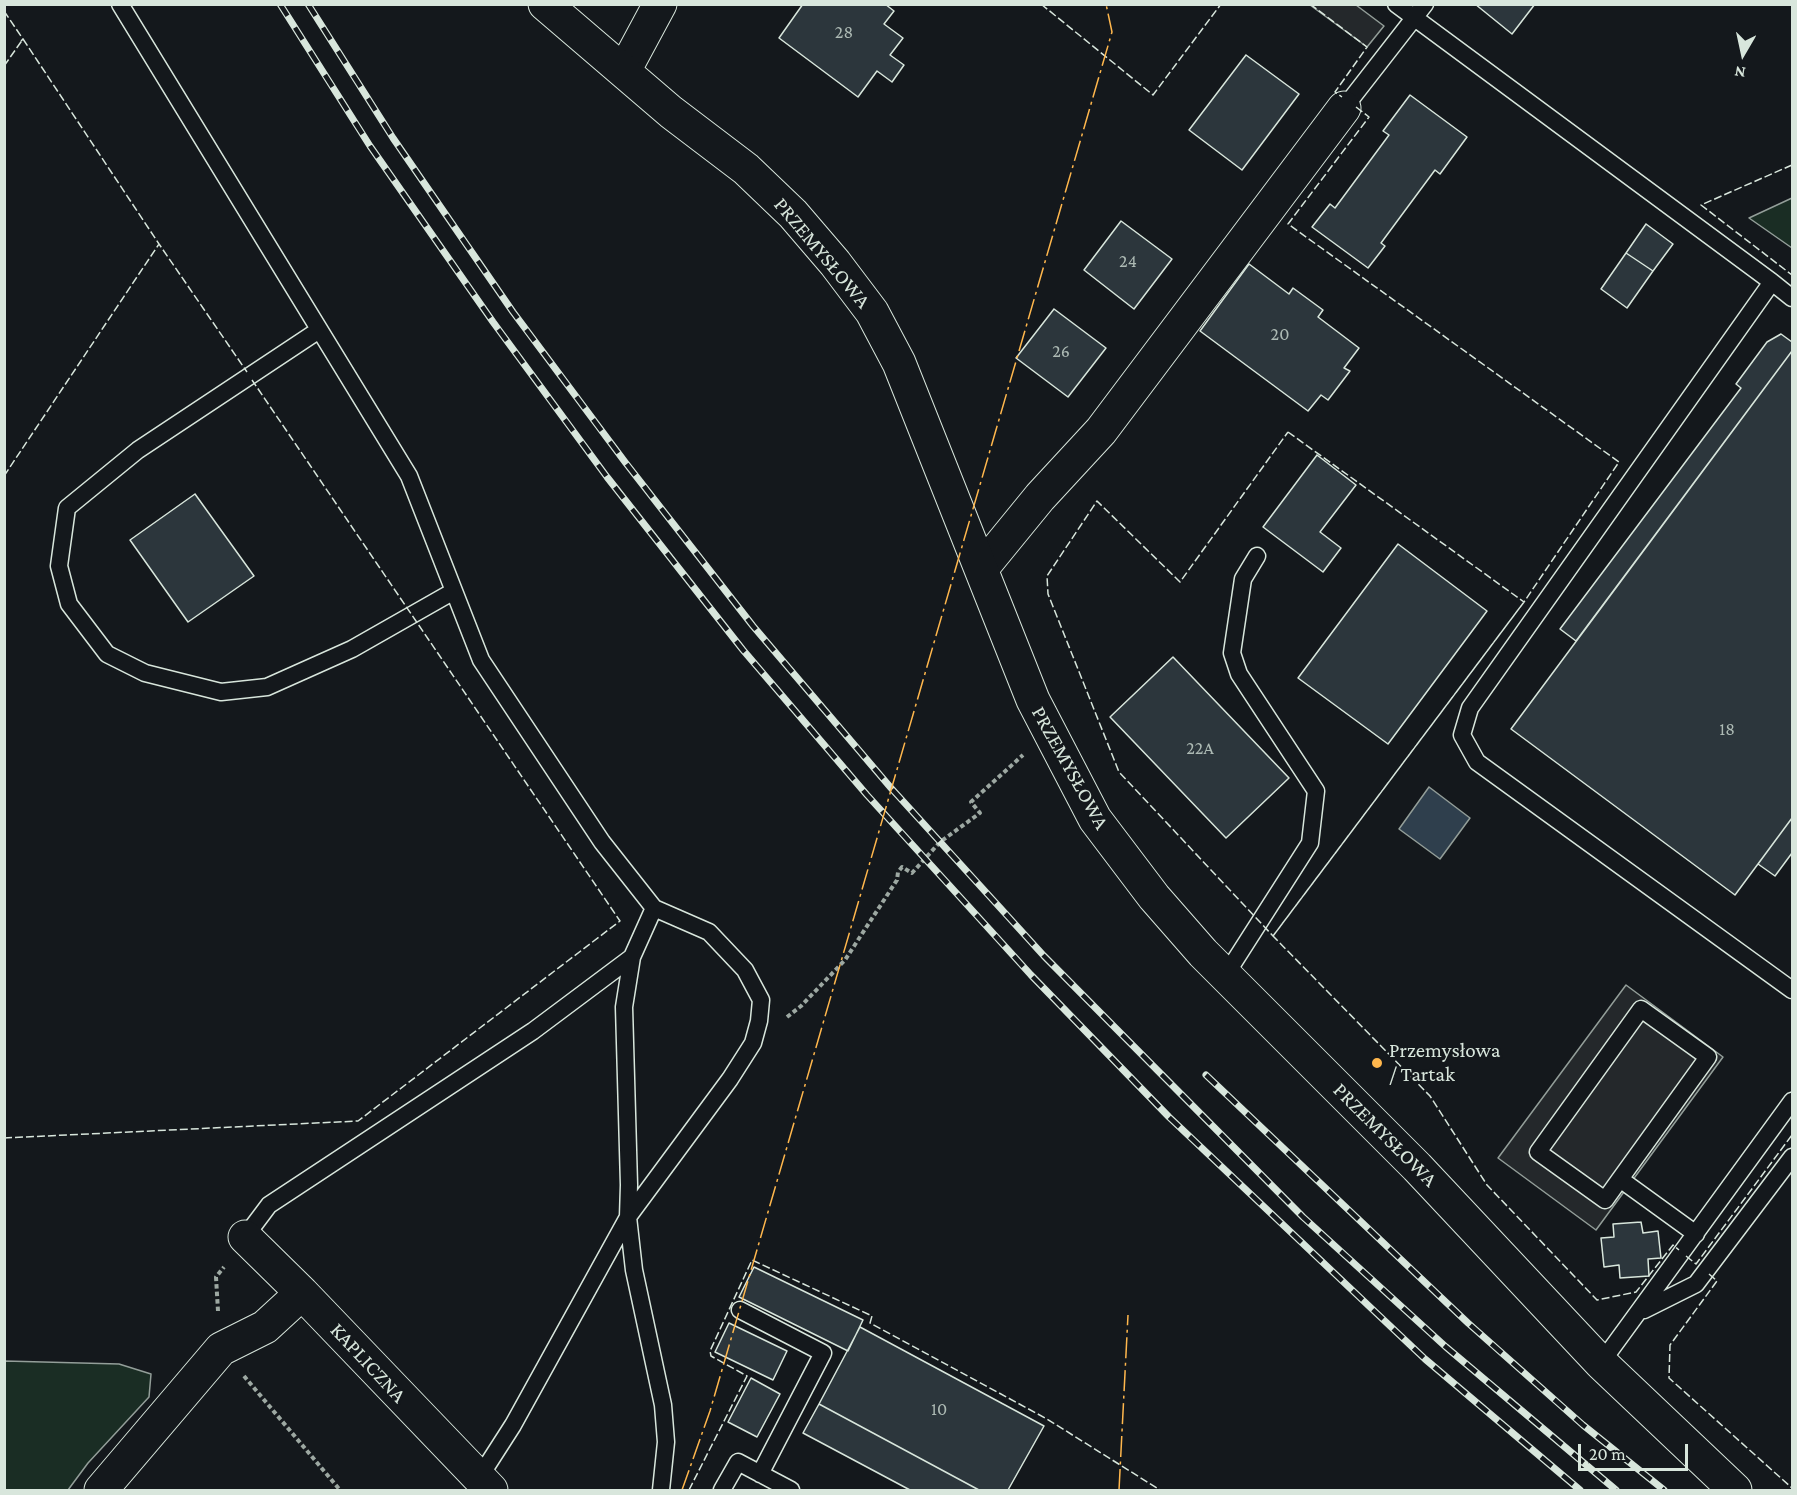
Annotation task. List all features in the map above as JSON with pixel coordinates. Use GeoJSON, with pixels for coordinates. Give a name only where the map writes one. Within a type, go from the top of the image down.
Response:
{"type":"FeatureCollection","features":[{"type":"Feature","properties":{"kind":"street","name":"PRZEMYSŁOWA"},"geometry":{"type":"LineString","coordinates":[[545,4],[671,112],[746,169],[793,214],[835,263],[872,312],[899,363],[1033,700],[1095,819],[1154,897],[1225,976],[1417,1167],[1601,1364],[1735,1491]]}},
{"type":"Feature","properties":{"kind":"street"},"geometry":{"type":"LineString","coordinates":[[624,71],[660,4]]}},
{"type":"Feature","properties":{"kind":"street"},"geometry":{"type":"LineString","coordinates":[[982,568],[1040,496],[1101,431],[1344,108]]}},
{"type":"Feature","properties":{"kind":"street","name":"KAPLICZNA"},"geometry":{"type":"LineString","coordinates":[[245,1237],[302,1293],[485,1484]]}},
{"type":"Feature","properties":{"kind":"street"},"geometry":{"type":"LineString","coordinates":[[101,1491],[221,1349],[265,1327],[302,1293]]}},
{"type":"Feature","properties":{"kind":"lane"},"geometry":{"type":"LineString","coordinates":[[120,4],[409,476],[481,660],[602,842],[654,908],[709,932],[745,970],[761,1000],[759,1021],[753,1043],[730,1079],[628,1217],[513,1425],[485,1484]]}},
{"type":"Feature","properties":{"kind":"lane"},"geometry":{"type":"LineString","coordinates":[[1396,4],[1792,298]]}},
{"type":"Feature","properties":{"kind":"lane"},"geometry":{"type":"LineString","coordinates":[[1344,108],[1425,4]]}},
{"type":"Feature","properties":{"kind":"lane"},"geometry":{"type":"LineString","coordinates":[[1772,282],[1470,708],[1462,735],[1477,762],[1792,990]]}},
{"type":"Feature","properties":{"kind":"lane"},"geometry":{"type":"LineString","coordinates":[[319,330],[138,450],[67,508],[59,566],[69,604],[107,654],[145,673],[221,692],[267,687],[352,649],[454,591]]}},
{"type":"Feature","properties":{"kind":"lane"},"geometry":{"type":"LineString","coordinates":[[1225,976],[1310,843],[1316,791],[1239,674],[1232,653],[1243,579],[1257,556]]}},
{"type":"Feature","properties":{"kind":"lane"},"geometry":{"type":"LineString","coordinates":[[654,908],[632,957],[624,1007],[628,1217],[634,1270],[663,1405],[666,1442],[661,1491]]}},
{"type":"Feature","properties":{"kind":"lane"},"geometry":{"type":"LineString","coordinates":[[245,1237],[269,1205],[533,1031],[632,957]]}},
{"type":"Feature","properties":{"kind":"lane"},"geometry":{"type":"LineString","coordinates":[[1641,1009],[1708,1057],[1620,1179],[1605,1200],[1538,1152],[1641,1009]]}},
{"type":"Feature","properties":{"kind":"lane"},"geometry":{"type":"LineString","coordinates":[[1601,1364],[1792,1101]]}},
{"type":"Feature","properties":{"kind":"lane"},"geometry":{"type":"LineString","coordinates":[[1640,1312],[1696,1284],[1792,1157]]}},
{"type":"Feature","properties":{"kind":"lane"},"geometry":{"type":"LineString","coordinates":[[1620,1179],[1696,1234]]}},
{"type":"Feature","properties":{"kind":"lane"},"geometry":{"type":"LineString","coordinates":[[740,1310],[823,1353],[759,1474]]}},
{"type":"Feature","properties":{"kind":"lane"},"geometry":{"type":"LineString","coordinates":[[722,1491],[738,1462],[790,1491]]}},
{"type":"Feature","properties":{"kind":"path"},"geometry":{"type":"LineString","coordinates":[[753,1043],[801,1006],[845,960],[897,880],[898,872],[902,867],[912,873],[940,843],[980,813],[971,802],[1027,752]]}},
{"type":"Feature","properties":{"kind":"path"},"geometry":{"type":"LineString","coordinates":[[245,1237],[216,1277],[221,1349],[340,1491]]}},
{"type":"Feature","properties":{"kind":"green space"},"geometry":{"type":"Polygon","coordinates":[[[1792,198],[1792,248],[1749,218],[1792,198]]]}},
{"type":"Feature","properties":{"kind":"green space"},"geometry":{"type":"Polygon","coordinates":[[[5,1361],[119,1364],[151,1374],[149,1397],[88,1463],[68,1490],[5,1490],[5,1361]]]}},
{"type":"Feature","properties":{"kind":"shaded area"},"geometry":{"type":"Polygon","coordinates":[[[1310,5],[1356,5],[1384,26],[1367,47],[1310,5]]]}},
{"type":"Feature","properties":{"kind":"shaded area"},"geometry":{"type":"Polygon","coordinates":[[[1626,985],[1723,1057],[1596,1230],[1498,1158],[1626,985]]]}},
{"type":"Feature","properties":{"kind":"water"},"geometry":{"type":"Polygon","coordinates":[[[1429,787],[1470,818],[1440,859],[1399,829],[1429,787]]]}},
{"type":"Feature","properties":{"kind":"building"},"geometry":{"type":"Polygon","coordinates":[[[803,4],[885,4],[894,11],[884,24],[903,38],[890,55],[904,65],[892,82],[877,71],[858,97],[779,38],[803,4]]]}},
{"type":"Feature","properties":{"kind":"building"},"geometry":{"type":"Polygon","coordinates":[[[1475,4],[1535,4],[1512,34],[1475,4]]]}},
{"type":"Feature","properties":{"kind":"building"},"geometry":{"type":"Polygon","coordinates":[[[1246,55],[1299,94],[1242,170],[1189,130],[1246,55]]]}},
{"type":"Feature","properties":{"kind":"building"},"geometry":{"type":"Polygon","coordinates":[[[1410,95],[1467,137],[1440,174],[1435,170],[1381,243],[1385,246],[1368,268],[1312,227],[1330,204],[1335,208],[1389,135],[1383,131],[1410,95]]]}},
{"type":"Feature","properties":{"kind":"building"},"geometry":{"type":"Polygon","coordinates":[[[1121,221],[1172,259],[1134,309],[1084,270],[1121,221]]]}},
{"type":"Feature","properties":{"kind":"building"},"geometry":{"type":"Polygon","coordinates":[[[1646,224],[1673,244],[1653,271],[1626,253],[1646,224]]]}},
{"type":"Feature","properties":{"kind":"building"},"geometry":{"type":"Polygon","coordinates":[[[1626,253],[1653,271],[1627,308],[1601,289],[1626,253]]]}},
{"type":"Feature","properties":{"kind":"building"},"geometry":{"type":"Polygon","coordinates":[[[1249,264],[1289,294],[1293,288],[1323,310],[1318,317],[1359,348],[1344,368],[1350,371],[1328,400],[1321,395],[1308,411],[1200,331],[1249,264]]]}},
{"type":"Feature","properties":{"kind":"building"},"geometry":{"type":"Polygon","coordinates":[[[1054,309],[1106,348],[1068,397],[1016,358],[1054,309]]]}},
{"type":"Feature","properties":{"kind":"building"},"geometry":{"type":"Polygon","coordinates":[[[1781,334],[1792,342],[1792,351],[1576,641],[1560,629],[1741,388],[1736,384],[1767,342],[1781,334]]]}},
{"type":"Feature","properties":{"kind":"building"},"geometry":{"type":"Polygon","coordinates":[[[1792,351],[1792,818],[1735,895],[1511,729],[1792,351]]]}},
{"type":"Feature","properties":{"kind":"building"},"geometry":{"type":"Polygon","coordinates":[[[1317,455],[1356,485],[1320,532],[1341,548],[1323,572],[1263,527],[1317,455]]]}},
{"type":"Feature","properties":{"kind":"building"},"geometry":{"type":"Polygon","coordinates":[[[195,494],[254,576],[188,622],[130,540],[195,494]]]}},
{"type":"Feature","properties":{"kind":"building"},"geometry":{"type":"Polygon","coordinates":[[[1398,544],[1487,611],[1388,744],[1298,678],[1398,544]]]}},
{"type":"Feature","properties":{"kind":"building"},"geometry":{"type":"Polygon","coordinates":[[[1173,657],[1289,778],[1226,838],[1110,717],[1173,657]]]}},
{"type":"Feature","properties":{"kind":"building"},"geometry":{"type":"Polygon","coordinates":[[[1792,818],[1792,853],[1775,876],[1758,864],[1792,818]]]}},
{"type":"Feature","properties":{"kind":"building"},"geometry":{"type":"Polygon","coordinates":[[[1641,1222],[1643,1233],[1658,1231],[1661,1258],[1648,1259],[1649,1276],[1620,1278],[1619,1265],[1604,1267],[1601,1238],[1614,1237],[1613,1224],[1641,1222]]]}},
{"type":"Feature","properties":{"kind":"building"},"geometry":{"type":"Polygon","coordinates":[[[754,1267],[863,1320],[848,1351],[739,1297],[754,1267]]]}},
{"type":"Feature","properties":{"kind":"building"},"geometry":{"type":"Polygon","coordinates":[[[729,1323],[787,1351],[773,1380],[715,1352],[729,1323]]]}},
{"type":"Feature","properties":{"kind":"building"},"geometry":{"type":"Polygon","coordinates":[[[860,1327],[1044,1426],[1008,1490],[979,1490],[819,1404],[860,1327]]]}},
{"type":"Feature","properties":{"kind":"building"},"geometry":{"type":"Polygon","coordinates":[[[751,1378],[780,1394],[757,1437],[728,1422],[751,1378]]]}},
{"type":"Feature","properties":{"kind":"building"},"geometry":{"type":"Polygon","coordinates":[[[819,1404],[979,1490],[910,1490],[803,1433],[819,1404]]]}},
{"type":"Feature","properties":{"kind":"railway"},"geometry":{"type":"LineString","coordinates":[[280,4],[370,146],[493,322],[607,477],[743,650],[867,795],[1031,975],[1169,1117],[1425,1359],[1580,1490]]}},
{"type":"Feature","properties":{"kind":"railway"},"geometry":{"type":"LineString","coordinates":[[308,4],[393,138],[513,312],[625,462],[753,626],[891,788],[1044,956],[1303,1217],[1446,1347],[1616,1490]]}},
{"type":"Feature","properties":{"kind":"railway"},"geometry":{"type":"LineString","coordinates":[[1206,1075],[1468,1323],[1583,1425],[1664,1490]]}},
{"type":"Feature","properties":{"kind":"fence"},"geometry":{"type":"LineString","coordinates":[[1041,4],[1153,95],[1221,4]]}},
{"type":"Feature","properties":{"kind":"fence"},"geometry":{"type":"LineString","coordinates":[[1310,4],[1367,47],[1335,92],[1342,97]]}},
{"type":"Feature","properties":{"kind":"fence"},"geometry":{"type":"LineString","coordinates":[[4,11],[23,39],[21,41]]}},
{"type":"Feature","properties":{"kind":"fence"},"geometry":{"type":"LineString","coordinates":[[4,66],[23,39],[159,244]]}},
{"type":"Feature","properties":{"kind":"fence"},"geometry":{"type":"LineString","coordinates":[[1356,107],[1369,117],[1288,224],[1619,462],[1524,602],[1273,936],[1430,1096],[1487,1185],[1597,1300],[1636,1292],[1673,1245],[1679,1250]]}},
{"type":"Feature","properties":{"kind":"fence"},"geometry":{"type":"LineString","coordinates":[[1792,165],[1701,205],[1792,275]]}},
{"type":"Feature","properties":{"kind":"fence"},"geometry":{"type":"LineString","coordinates":[[4,476],[159,244],[247,372]]}},
{"type":"Feature","properties":{"kind":"fence"},"geometry":{"type":"LineString","coordinates":[[4,1138],[358,1121],[620,921],[252,380]]}},
{"type":"Feature","properties":{"kind":"fence"},"geometry":{"type":"LineString","coordinates":[[1288,432],[1524,602],[1273,936],[1119,772],[1048,594],[1047,576],[1097,501],[1180,582],[1288,432]]}},
{"type":"Feature","properties":{"kind":"fence"},"geometry":{"type":"LineString","coordinates":[[1686,1256],[1696,1264],[1792,1135]]}},
{"type":"Feature","properties":{"kind":"fence"},"geometry":{"type":"LineString","coordinates":[[689,1490],[747,1376],[711,1356],[710,1351],[752,1260],[872,1316],[870,1323],[1047,1419],[1160,1490]]}},
{"type":"Feature","properties":{"kind":"fence"},"geometry":{"type":"LineString","coordinates":[[1709,1274],[1717,1281],[1670,1345],[1669,1378],[1792,1488]]}},
{"type":"Feature","properties":{"kind":"power"},"geometry":{"type":"LineString","coordinates":[[682,1490],[710,1411],[1112,32],[1106,4]]}},
{"type":"Feature","properties":{"kind":"power"},"geometry":{"type":"LineString","coordinates":[[1119,1490],[1128,1315]]}},
{"type":"Feature","properties":{"kind":"place","name":"Przemysłowa / Tartak"},"geometry":{"type":"Point","coordinates":[1377,1063]}}]}
